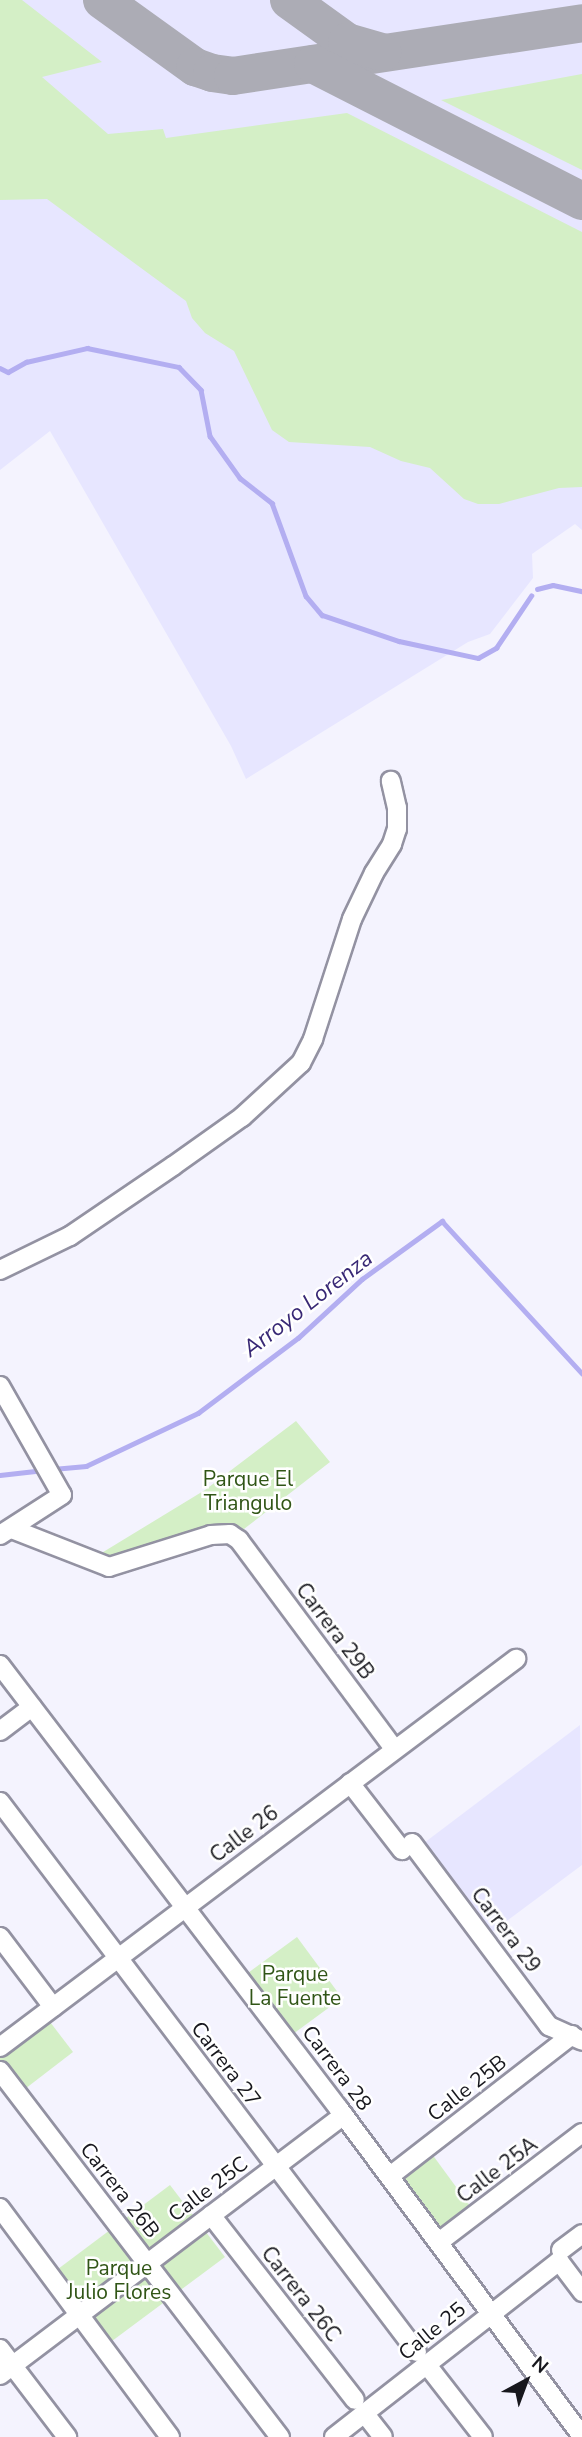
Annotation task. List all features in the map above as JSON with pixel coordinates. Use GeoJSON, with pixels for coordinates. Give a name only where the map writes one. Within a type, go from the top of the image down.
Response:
{"type":"FeatureCollection","features":[{"type":"Feature","properties":{"kind":"street"},"geometry":{"type":"LineString","coordinates":[[0,1270],[70,1236],[173,1166],[242,1117],[301,1063],[313,1039],[352,919],[374,873],[392,844],[397,829],[397,808],[391,781]]}},
{"type":"Feature","properties":{"kind":"street"},"geometry":{"type":"LineString","coordinates":[[0,1386],[62,1494],[6,1532]]}},
{"type":"Feature","properties":{"kind":"street","name":"Carrera 29B"},"geometry":{"type":"LineString","coordinates":[[6,1532],[108,1567],[212,1535],[230,1534],[239,1540],[394,1749]]}},
{"type":"Feature","properties":{"kind":"street","name":"Calle 26"},"geometry":{"type":"LineString","coordinates":[[0,2047],[516,1658]]}},
{"type":"Feature","properties":{"kind":"street","name":"Carrera 28"},"geometry":{"type":"LineString","coordinates":[[0,1665],[344,2115],[582,2436]]}},
{"type":"Feature","properties":{"kind":"street"},"geometry":{"type":"LineString","coordinates":[[0,1731],[32,1707]]}},
{"type":"Feature","properties":{"kind":"street","name":"Carrera 29"},"geometry":{"type":"LineString","coordinates":[[350,1783],[407,1846],[549,2025],[577,2038]]}},
{"type":"Feature","properties":{"kind":"street","name":"Carrera 27"},"geometry":{"type":"LineString","coordinates":[[0,1802],[483,2437]]}},
{"type":"Feature","properties":{"kind":"street"},"geometry":{"type":"LineString","coordinates":[[0,1937],[53,2007]]}},
{"type":"Feature","properties":{"kind":"street","name":"Calle 25B"},"geometry":{"type":"LineString","coordinates":[[390,2176],[577,2038]]}},
{"type":"Feature","properties":{"kind":"street","name":"Carrera 26B"},"geometry":{"type":"LineString","coordinates":[[0,2071],[280,2437]]}},
{"type":"Feature","properties":{"kind":"street","name":"Calle 25C"},"geometry":{"type":"LineString","coordinates":[[6,2371],[344,2115]]}},
{"type":"Feature","properties":{"kind":"street","name":"Calle 25A"},"geometry":{"type":"LineString","coordinates":[[439,2242],[582,2133]]}},
{"type":"Feature","properties":{"kind":"street"},"geometry":{"type":"LineString","coordinates":[[0,2208],[170,2437]]}},
{"type":"Feature","properties":{"kind":"street","name":"Carrera 26C"},"geometry":{"type":"LineString","coordinates":[[211,2215],[383,2437]]}},
{"type":"Feature","properties":{"kind":"street","name":"Calle 25"},"geometry":{"type":"LineString","coordinates":[[334,2437],[360,2407],[422,2358],[491,2313],[582,2234]]}},
{"type":"Feature","properties":{"kind":"street"},"geometry":{"type":"LineString","coordinates":[[560,2255],[582,2292]]}},
{"type":"Feature","properties":{"kind":"street"},"geometry":{"type":"LineString","coordinates":[[0,2349],[6,2371],[67,2437]]}},
{"type":"Feature","properties":{"kind":"shaded area"},"geometry":{"type":"Polygon","coordinates":[[[0,0],[582,0],[582,530],[575,524],[532,554],[533,578],[490,634],[468,642],[246,779],[231,746],[50,431],[0,470],[0,0]]]}},
{"type":"Feature","properties":{"kind":"shaded area"},"geometry":{"type":"Polygon","coordinates":[[[580,1725],[582,1865],[488,1935],[420,1846],[580,1725]]]}},
{"type":"Feature","properties":{"kind":"green space"},"geometry":{"type":"Polygon","coordinates":[[[0,0],[22,0],[102,62],[42,77],[108,134],[163,129],[166,138],[347,113],[582,232],[582,487],[559,488],[499,504],[478,504],[464,499],[430,468],[401,461],[370,447],[289,442],[272,430],[234,351],[205,333],[192,318],[186,301],[47,199],[0,200],[0,0]]]}},
{"type":"Feature","properties":{"kind":"green space"},"geometry":{"type":"Polygon","coordinates":[[[582,74],[582,170],[441,100],[571,76],[582,74]]]}},
{"type":"Feature","properties":{"kind":"green space","name":"Parque El Triangulo"},"geometry":{"type":"Polygon","coordinates":[[[296,1421],[330,1462],[244,1529],[225,1525],[122,1557],[108,1560],[95,1557],[205,1490],[296,1421]]]}},
{"type":"Feature","properties":{"kind":"green space","name":"Parque La Fuente"},"geometry":{"type":"Polygon","coordinates":[[[297,1937],[342,1998],[293,2034],[248,1973],[297,1937]]]}},
{"type":"Feature","properties":{"kind":"green space"},"geometry":{"type":"Polygon","coordinates":[[[47,2018],[73,2052],[21,2092],[0,2064],[0,2054],[47,2018]]]}},
{"type":"Feature","properties":{"kind":"green space"},"geometry":{"type":"Polygon","coordinates":[[[429,2150],[473,2210],[438,2237],[394,2177],[429,2150]]]}},
{"type":"Feature","properties":{"kind":"green space","name":"Parque Julio Flores"},"geometry":{"type":"Polygon","coordinates":[[[170,2185],[225,2257],[108,2344],[54,2272],[170,2185]]]}},
{"type":"Feature","properties":{"kind":"waterway"},"geometry":{"type":"LineString","coordinates":[[0,368],[8,372],[26,362],[87,348],[179,367],[201,390],[210,436],[240,478],[272,503],[306,596],[322,615],[399,641],[478,658],[496,648],[531,596]]}},
{"type":"Feature","properties":{"kind":"waterway"},"geometry":{"type":"LineString","coordinates":[[537,589],[553,585],[582,591]]}},
{"type":"Feature","properties":{"kind":"waterway","name":"Arroyo Lorenza"},"geometry":{"type":"LineString","coordinates":[[53,1469],[86,1466],[198,1413],[298,1338],[362,1279],[442,1221],[582,1373]]}},
{"type":"Feature","properties":{"kind":"waterway","name":"Arroyo Lorenza"},"geometry":{"type":"LineString","coordinates":[[0,1475],[44,1470]]}},
{"type":"Feature","properties":{"kind":"taxiway"},"geometry":{"type":"LineString","coordinates":[[102,0],[195,67],[233,76],[582,23]]}},
{"type":"Feature","properties":{"kind":"taxiway"},"geometry":{"type":"LineString","coordinates":[[289,0],[347,42],[383,52]]}},
{"type":"Feature","properties":{"kind":"taxiway"},"geometry":{"type":"LineString","coordinates":[[313,64],[582,201]]}}]}
